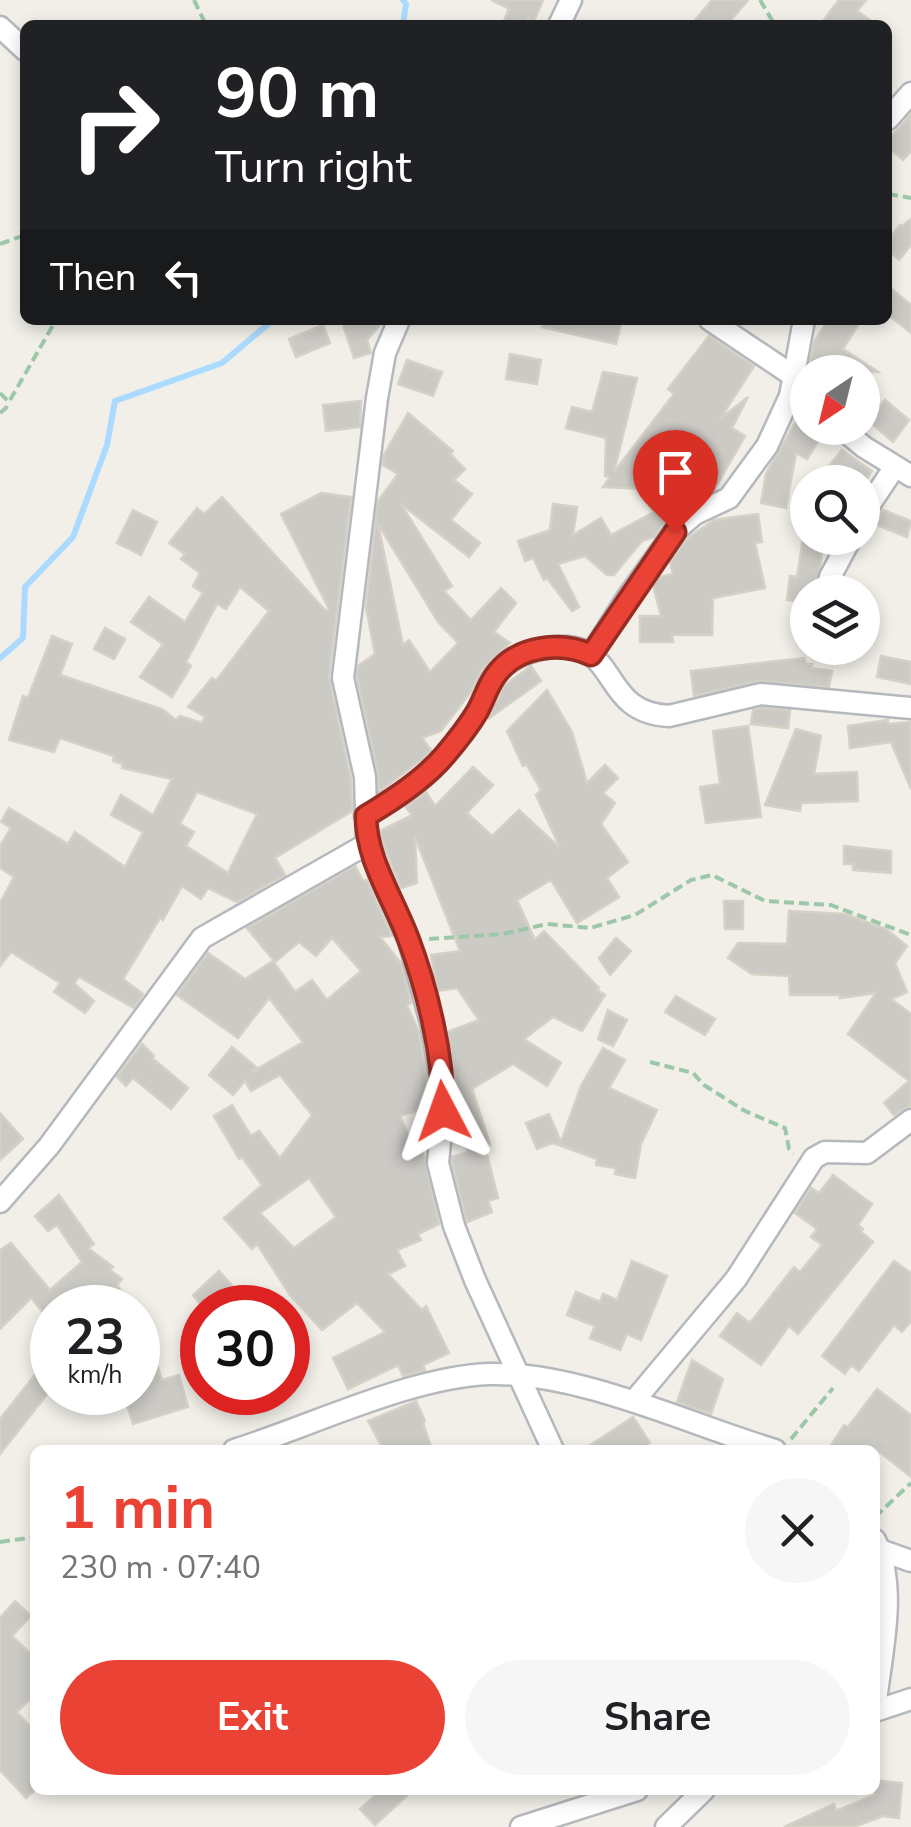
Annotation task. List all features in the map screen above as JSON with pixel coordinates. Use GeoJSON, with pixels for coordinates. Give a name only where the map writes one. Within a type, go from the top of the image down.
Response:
{"type":"FeatureCollection","features":[{"type":"Feature","properties":{"kind":"street"},"geometry":{"type":"LineString","coordinates":[[0,28],[20,46]]}},
{"type":"Feature","properties":{"kind":"street"},"geometry":{"type":"LineString","coordinates":[[892,115],[911,93]]}},
{"type":"Feature","properties":{"kind":"street"},"geometry":{"type":"LineString","coordinates":[[398,325],[386,353],[378,398],[344,667],[345,694],[365,776],[368,844],[409,941],[440,1062],[444,1099],[438,1163],[464,1252],[551,1445]]}},
{"type":"Feature","properties":{"kind":"street"},"geometry":{"type":"LineString","coordinates":[[717,325],[790,376]]}},
{"type":"Feature","properties":{"kind":"street"},"geometry":{"type":"LineString","coordinates":[[802,355],[804,325]]}},
{"type":"Feature","properties":{"kind":"street"},"geometry":{"type":"LineString","coordinates":[[591,655],[675,532],[694,514],[734,494],[790,404]]}},
{"type":"Feature","properties":{"kind":"street"},"geometry":{"type":"LineString","coordinates":[[866,445],[903,472],[880,497]]}},
{"type":"Feature","properties":{"kind":"street"},"geometry":{"type":"LineString","coordinates":[[366,816],[439,762],[476,713],[494,676],[505,664],[534,650],[557,647],[591,655],[624,700],[657,716],[761,694],[911,708]]}},
{"type":"Feature","properties":{"kind":"street"},"geometry":{"type":"LineString","coordinates":[[0,1202],[49,1146],[209,930],[368,844]]}},
{"type":"Feature","properties":{"kind":"street"},"geometry":{"type":"LineString","coordinates":[[634,1401],[736,1279],[814,1158],[825,1152],[866,1153],[911,1120]]}},
{"type":"Feature","properties":{"kind":"street"},"geometry":{"type":"LineString","coordinates":[[249,1445],[414,1389],[469,1376],[520,1374],[634,1401],[697,1426],[761,1445]]}},
{"type":"Feature","properties":{"kind":"street"},"geometry":{"type":"LineString","coordinates":[[880,1546],[911,1561]]}},
{"type":"Feature","properties":{"kind":"street"},"geometry":{"type":"LineString","coordinates":[[880,1563],[886,1598],[880,1659]]}},
{"type":"Feature","properties":{"kind":"street"},"geometry":{"type":"LineString","coordinates":[[880,1708],[911,1699]]}},
{"type":"Feature","properties":{"kind":"street"},"geometry":{"type":"LineString","coordinates":[[521,1827],[621,1795]]}},
{"type":"Feature","properties":{"kind":"street"},"geometry":{"type":"LineString","coordinates":[[666,1827],[699,1795]]}},
{"type":"Feature","properties":{"kind":"path"},"geometry":{"type":"LineString","coordinates":[[0,413],[25,379],[53,325]]}},
{"type":"Feature","properties":{"kind":"path"},"geometry":{"type":"LineString","coordinates":[[0,394],[8,401]]}},
{"type":"Feature","properties":{"kind":"path"},"geometry":{"type":"LineString","coordinates":[[409,941],[503,934],[547,924],[590,928],[634,915],[692,880],[712,876],[765,900],[831,905],[911,934]]}},
{"type":"Feature","properties":{"kind":"path"},"geometry":{"type":"LineString","coordinates":[[650,1062],[692,1073],[745,1111],[785,1128],[789,1149],[806,1169]]}},
{"type":"Feature","properties":{"kind":"path"},"geometry":{"type":"LineString","coordinates":[[782,1445],[833,1388]]}},
{"type":"Feature","properties":{"kind":"path"},"geometry":{"type":"LineString","coordinates":[[880,1512],[911,1482]]}},
{"type":"Feature","properties":{"kind":"path"},"geometry":{"type":"LineString","coordinates":[[0,1542],[30,1538]]}},
{"type":"Feature","properties":{"kind":"building"},"geometry":{"type":"Polygon","coordinates":[[[491,0],[543,0],[534,20],[504,20],[509,9],[491,0]]]}},
{"type":"Feature","properties":{"kind":"building"},"geometry":{"type":"Polygon","coordinates":[[[712,0],[748,0],[731,20],[695,20],[712,0]]]}},
{"type":"Feature","properties":{"kind":"building"},"geometry":{"type":"Polygon","coordinates":[[[839,0],[866,0],[857,11],[870,20],[824,20],[839,0]]]}},
{"type":"Feature","properties":{"kind":"building"},"geometry":{"type":"Polygon","coordinates":[[[911,114],[911,151],[903,160],[892,150],[892,136],[911,114]]]}},
{"type":"Feature","properties":{"kind":"building"},"geometry":{"type":"Polygon","coordinates":[[[911,219],[911,245],[899,260],[892,254],[892,235],[911,219]]]}},
{"type":"Feature","properties":{"kind":"building"},"geometry":{"type":"Polygon","coordinates":[[[892,289],[911,305],[911,333],[892,318],[892,289]]]}},
{"type":"Feature","properties":{"kind":"building"},"geometry":{"type":"Polygon","coordinates":[[[323,325],[330,343],[296,357],[289,339],[323,325]]]}},
{"type":"Feature","properties":{"kind":"building"},"geometry":{"type":"Polygon","coordinates":[[[343,325],[380,325],[367,340],[371,353],[354,358],[343,325]]]}},
{"type":"Feature","properties":{"kind":"building"},"geometry":{"type":"Polygon","coordinates":[[[542,325],[621,325],[616,344],[542,325]]]}},
{"type":"Feature","properties":{"kind":"building"},"geometry":{"type":"Polygon","coordinates":[[[825,325],[858,325],[843,349],[852,355],[811,355],[825,325]]]}},
{"type":"Feature","properties":{"kind":"building"},"geometry":{"type":"Polygon","coordinates":[[[709,336],[754,366],[720,419],[748,397],[732,428],[745,436],[714,490],[689,502],[654,537],[642,541],[614,575],[607,575],[585,556],[558,564],[579,607],[572,611],[547,578],[544,580],[533,558],[525,561],[518,541],[550,530],[553,504],[577,507],[573,535],[601,518],[611,535],[654,512],[641,494],[649,489],[603,487],[610,477],[605,476],[606,438],[566,428],[572,407],[592,412],[603,372],[637,378],[614,472],[674,394],[668,389],[709,336]]]}},
{"type":"Feature","properties":{"kind":"building"},"geometry":{"type":"Polygon","coordinates":[[[510,354],[541,360],[537,384],[506,379],[510,354]]]}},
{"type":"Feature","properties":{"kind":"building"},"geometry":{"type":"Polygon","coordinates":[[[407,360],[442,372],[433,396],[398,384],[407,360]]]}},
{"type":"Feature","properties":{"kind":"building"},"geometry":{"type":"Polygon","coordinates":[[[885,400],[909,420],[893,442],[880,431],[880,406],[885,400]]]}},
{"type":"Feature","properties":{"kind":"building"},"geometry":{"type":"Polygon","coordinates":[[[361,401],[360,427],[326,431],[323,405],[361,401]]]}},
{"type":"Feature","properties":{"kind":"building"},"geometry":{"type":"Polygon","coordinates":[[[408,413],[453,451],[450,454],[465,469],[454,480],[472,494],[451,520],[480,543],[469,557],[401,504],[452,586],[444,591],[471,620],[501,588],[516,603],[494,632],[510,643],[482,669],[470,693],[441,731],[422,738],[431,750],[426,756],[379,792],[357,677],[358,666],[375,654],[366,607],[378,501],[398,474],[383,465],[384,455],[408,413]],[[378,524],[403,645],[409,640],[430,672],[458,643],[438,622],[378,524]]]}},
{"type":"Feature","properties":{"kind":"building"},"geometry":{"type":"Polygon","coordinates":[[[790,432],[790,445],[816,445],[807,459],[796,453],[794,465],[790,465],[786,508],[761,503],[766,474],[790,432]]]}},
{"type":"Feature","properties":{"kind":"building"},"geometry":{"type":"Polygon","coordinates":[[[842,450],[863,465],[830,465],[842,450]]]}},
{"type":"Feature","properties":{"kind":"building"},"geometry":{"type":"Polygon","coordinates":[[[321,493],[351,497],[329,677],[351,779],[352,811],[275,858],[285,875],[237,902],[208,888],[201,899],[182,886],[123,979],[143,994],[134,1008],[79,977],[74,983],[94,1001],[85,1013],[54,992],[60,983],[11,952],[0,966],[0,903],[14,877],[0,868],[0,846],[11,828],[1,822],[9,808],[68,844],[75,832],[125,867],[143,832],[111,815],[121,795],[153,815],[172,779],[122,768],[123,764],[113,761],[114,756],[60,738],[54,752],[9,740],[23,696],[28,698],[52,636],[72,644],[60,675],[162,709],[176,720],[180,716],[202,723],[205,717],[188,707],[212,678],[216,681],[269,611],[240,587],[226,609],[217,604],[186,662],[191,666],[172,697],[140,677],[163,644],[131,622],[149,597],[185,622],[203,593],[193,586],[200,573],[181,559],[185,554],[169,543],[197,508],[204,514],[222,497],[326,611],[329,609],[281,514],[321,493]],[[197,792],[180,824],[194,832],[186,846],[228,873],[257,814],[197,792]]]}},
{"type":"Feature","properties":{"kind":"building"},"geometry":{"type":"Polygon","coordinates":[[[133,510],[157,522],[141,555],[117,543],[133,510]]]}},
{"type":"Feature","properties":{"kind":"building"},"geometry":{"type":"Polygon","coordinates":[[[883,510],[911,521],[907,537],[880,526],[883,510]]]}},
{"type":"Feature","properties":{"kind":"building"},"geometry":{"type":"Polygon","coordinates":[[[758,514],[762,542],[755,543],[765,588],[713,598],[712,635],[672,635],[673,642],[640,642],[640,616],[661,616],[653,585],[659,577],[673,574],[670,562],[685,540],[714,520],[758,514]]]}},
{"type":"Feature","properties":{"kind":"building"},"geometry":{"type":"Polygon","coordinates":[[[800,555],[822,555],[818,575],[797,575],[800,555]]]}},
{"type":"Feature","properties":{"kind":"building"},"geometry":{"type":"Polygon","coordinates":[[[105,628],[125,639],[114,659],[94,649],[105,628]]]}},
{"type":"Feature","properties":{"kind":"building"},"geometry":{"type":"Polygon","coordinates":[[[881,656],[911,662],[911,684],[877,677],[881,656]]]}},
{"type":"Feature","properties":{"kind":"building"},"geometry":{"type":"Polygon","coordinates":[[[790,660],[790,665],[812,665],[832,671],[829,687],[758,681],[694,696],[691,671],[790,660]]]}},
{"type":"Feature","properties":{"kind":"building"},"geometry":{"type":"Polygon","coordinates":[[[531,666],[541,681],[488,719],[504,686],[531,666]]]}},
{"type":"Feature","properties":{"kind":"building"},"geometry":{"type":"Polygon","coordinates":[[[547,690],[572,732],[587,783],[605,765],[618,778],[603,793],[615,803],[601,824],[628,862],[607,878],[619,897],[577,923],[551,880],[517,900],[535,940],[544,931],[605,995],[582,1031],[553,1017],[524,1039],[561,1063],[547,1086],[513,1064],[472,1089],[490,1145],[485,1146],[498,1198],[488,1201],[492,1212],[467,1222],[452,1162],[452,1157],[468,1152],[456,1117],[458,1097],[447,1032],[479,1020],[457,988],[437,991],[431,955],[460,951],[415,837],[417,883],[401,888],[380,831],[412,815],[406,807],[426,792],[435,806],[473,767],[493,785],[467,813],[492,836],[519,810],[560,848],[536,795],[541,790],[526,764],[523,766],[507,731],[547,690]]]}},
{"type":"Feature","properties":{"kind":"building"},"geometry":{"type":"Polygon","coordinates":[[[753,710],[790,710],[788,728],[751,724],[753,710]]]}},
{"type":"Feature","properties":{"kind":"building"},"geometry":{"type":"Polygon","coordinates":[[[888,720],[888,724],[911,722],[911,789],[891,742],[850,748],[848,726],[888,720]]]}},
{"type":"Feature","properties":{"kind":"building"},"geometry":{"type":"Polygon","coordinates":[[[748,726],[761,817],[706,823],[700,787],[720,784],[713,731],[748,726]]]}},
{"type":"Feature","properties":{"kind":"building"},"geometry":{"type":"Polygon","coordinates":[[[796,729],[821,736],[814,774],[857,772],[858,801],[801,803],[800,811],[765,805],[796,729]]]}},
{"type":"Feature","properties":{"kind":"building"},"geometry":{"type":"Polygon","coordinates":[[[844,846],[891,851],[891,873],[853,870],[853,864],[844,864],[844,846]]]}},
{"type":"Feature","properties":{"kind":"building"},"geometry":{"type":"Polygon","coordinates":[[[355,866],[363,881],[367,880],[392,936],[380,937],[401,963],[411,1003],[407,1005],[419,1032],[430,1100],[430,1106],[400,1116],[416,1154],[422,1151],[425,1159],[439,1224],[418,1234],[421,1240],[397,1250],[405,1266],[388,1274],[422,1310],[426,1306],[449,1353],[423,1365],[425,1370],[403,1376],[398,1365],[348,1389],[333,1358],[385,1332],[357,1303],[322,1330],[310,1317],[310,1285],[284,1285],[257,1244],[252,1249],[224,1218],[262,1185],[242,1157],[239,1159],[214,1116],[232,1105],[251,1136],[259,1131],[280,1158],[312,1115],[280,1075],[251,1091],[245,1081],[233,1095],[209,1075],[232,1047],[256,1067],[252,1072],[303,1042],[269,998],[238,1038],[177,995],[208,953],[245,979],[273,961],[295,992],[312,980],[327,1000],[361,971],[332,938],[316,956],[299,942],[275,962],[247,928],[355,866]],[[309,1178],[260,1213],[294,1248],[336,1217],[309,1178]]]}},
{"type":"Feature","properties":{"kind":"building"},"geometry":{"type":"Polygon","coordinates":[[[724,901],[743,901],[743,929],[725,929],[724,901]]]}},
{"type":"Feature","properties":{"kind":"building"},"geometry":{"type":"Polygon","coordinates":[[[789,911],[845,914],[886,929],[907,946],[895,963],[907,992],[891,999],[911,1014],[911,1105],[894,1115],[884,1103],[909,1081],[848,1034],[876,993],[840,998],[790,995],[789,976],[752,974],[728,958],[738,943],[787,944],[789,911]]]}},
{"type":"Feature","properties":{"kind":"building"},"geometry":{"type":"Polygon","coordinates":[[[616,938],[631,951],[610,975],[599,958],[616,938]]]}},
{"type":"Feature","properties":{"kind":"building"},"geometry":{"type":"Polygon","coordinates":[[[676,996],[715,1019],[705,1035],[665,1012],[676,996]]]}},
{"type":"Feature","properties":{"kind":"building"},"geometry":{"type":"Polygon","coordinates":[[[608,1010],[627,1020],[613,1046],[598,1039],[608,1010]]]}},
{"type":"Feature","properties":{"kind":"building"},"geometry":{"type":"Polygon","coordinates":[[[142,1044],[152,1058],[188,1088],[171,1109],[133,1078],[126,1086],[117,1077],[142,1044]]]}},
{"type":"Feature","properties":{"kind":"building"},"geometry":{"type":"Polygon","coordinates":[[[603,1048],[625,1060],[609,1088],[657,1110],[641,1144],[635,1178],[615,1174],[616,1168],[596,1165],[597,1159],[553,1143],[537,1149],[526,1123],[549,1114],[561,1142],[581,1086],[603,1048]]]}},
{"type":"Feature","properties":{"kind":"building"},"geometry":{"type":"Polygon","coordinates":[[[0,1113],[23,1139],[0,1160],[0,1113]]]}},
{"type":"Feature","properties":{"kind":"building"},"geometry":{"type":"Polygon","coordinates":[[[833,1175],[872,1204],[858,1225],[873,1242],[798,1334],[789,1326],[761,1365],[720,1336],[737,1313],[750,1323],[794,1267],[800,1272],[822,1245],[811,1237],[817,1229],[795,1213],[811,1188],[819,1193],[833,1175]]]}},
{"type":"Feature","properties":{"kind":"building"},"geometry":{"type":"Polygon","coordinates":[[[59,1195],[94,1244],[88,1248],[122,1279],[117,1285],[56,1285],[82,1262],[57,1225],[48,1231],[35,1216],[59,1195]]]}},
{"type":"Feature","properties":{"kind":"building"},"geometry":{"type":"Polygon","coordinates":[[[11,1243],[46,1285],[30,1285],[30,1299],[0,1329],[0,1250],[11,1243]]]}},
{"type":"Feature","properties":{"kind":"building"},"geometry":{"type":"Polygon","coordinates":[[[632,1261],[667,1276],[641,1340],[627,1334],[620,1350],[590,1338],[595,1326],[567,1315],[576,1292],[600,1302],[603,1294],[617,1300],[632,1261]]]}},
{"type":"Feature","properties":{"kind":"building"},"geometry":{"type":"Polygon","coordinates":[[[894,1261],[911,1273],[911,1321],[902,1332],[894,1325],[859,1371],[851,1365],[845,1374],[822,1356],[894,1261]]]}},
{"type":"Feature","properties":{"kind":"building"},"geometry":{"type":"Polygon","coordinates":[[[219,1271],[231,1285],[204,1285],[219,1271]]]}},
{"type":"Feature","properties":{"kind":"building"},"geometry":{"type":"Polygon","coordinates":[[[692,1360],[723,1379],[711,1414],[677,1402],[692,1360]]]}},
{"type":"Feature","properties":{"kind":"building"},"geometry":{"type":"Polygon","coordinates":[[[160,1374],[162,1380],[179,1375],[180,1409],[133,1424],[130,1415],[160,1415],[160,1374]]]}},
{"type":"Feature","properties":{"kind":"building"},"geometry":{"type":"Polygon","coordinates":[[[30,1381],[31,1415],[0,1454],[0,1419],[30,1381]]]}},
{"type":"Feature","properties":{"kind":"building"},"geometry":{"type":"Polygon","coordinates":[[[877,1389],[911,1415],[911,1477],[880,1452],[880,1445],[831,1445],[844,1425],[848,1427],[877,1389]]]}},
{"type":"Feature","properties":{"kind":"building"},"geometry":{"type":"Polygon","coordinates":[[[416,1401],[430,1445],[381,1445],[368,1421],[416,1401]]]}},
{"type":"Feature","properties":{"kind":"building"},"geometry":{"type":"Polygon","coordinates":[[[633,1417],[650,1443],[647,1445],[591,1445],[633,1417]]]}},
{"type":"Feature","properties":{"kind":"building"},"geometry":{"type":"Polygon","coordinates":[[[15,1601],[30,1615],[12,1636],[30,1653],[30,1699],[17,1712],[30,1726],[30,1794],[26,1798],[0,1770],[0,1618],[15,1601]]]}},
{"type":"Feature","properties":{"kind":"building"},"geometry":{"type":"Polygon","coordinates":[[[880,1781],[902,1783],[899,1818],[883,1816],[854,1827],[784,1827],[834,1804],[836,1811],[880,1795],[880,1781]]]}},
{"type":"Feature","properties":{"kind":"building"},"geometry":{"type":"Polygon","coordinates":[[[375,1795],[408,1795],[375,1825],[360,1809],[375,1795]]]}},
{"type":"Feature","properties":{"kind":"waterway"},"geometry":{"type":"LineString","coordinates":[[403,0],[404,20]]}},
{"type":"Feature","properties":{"kind":"waterway"},"geometry":{"type":"LineString","coordinates":[[0,658],[23,638],[25,587],[73,537],[107,445],[115,401],[222,363],[267,325]]}},
{"type":"Feature","properties":{"kind":"route"},"geometry":{"type":"LineString","coordinates":[[443,1111],[440,1062],[432,1027],[409,941],[368,844],[366,816],[439,762],[476,713],[494,676],[505,664],[534,650],[557,647],[591,655],[675,532]]}}]}
